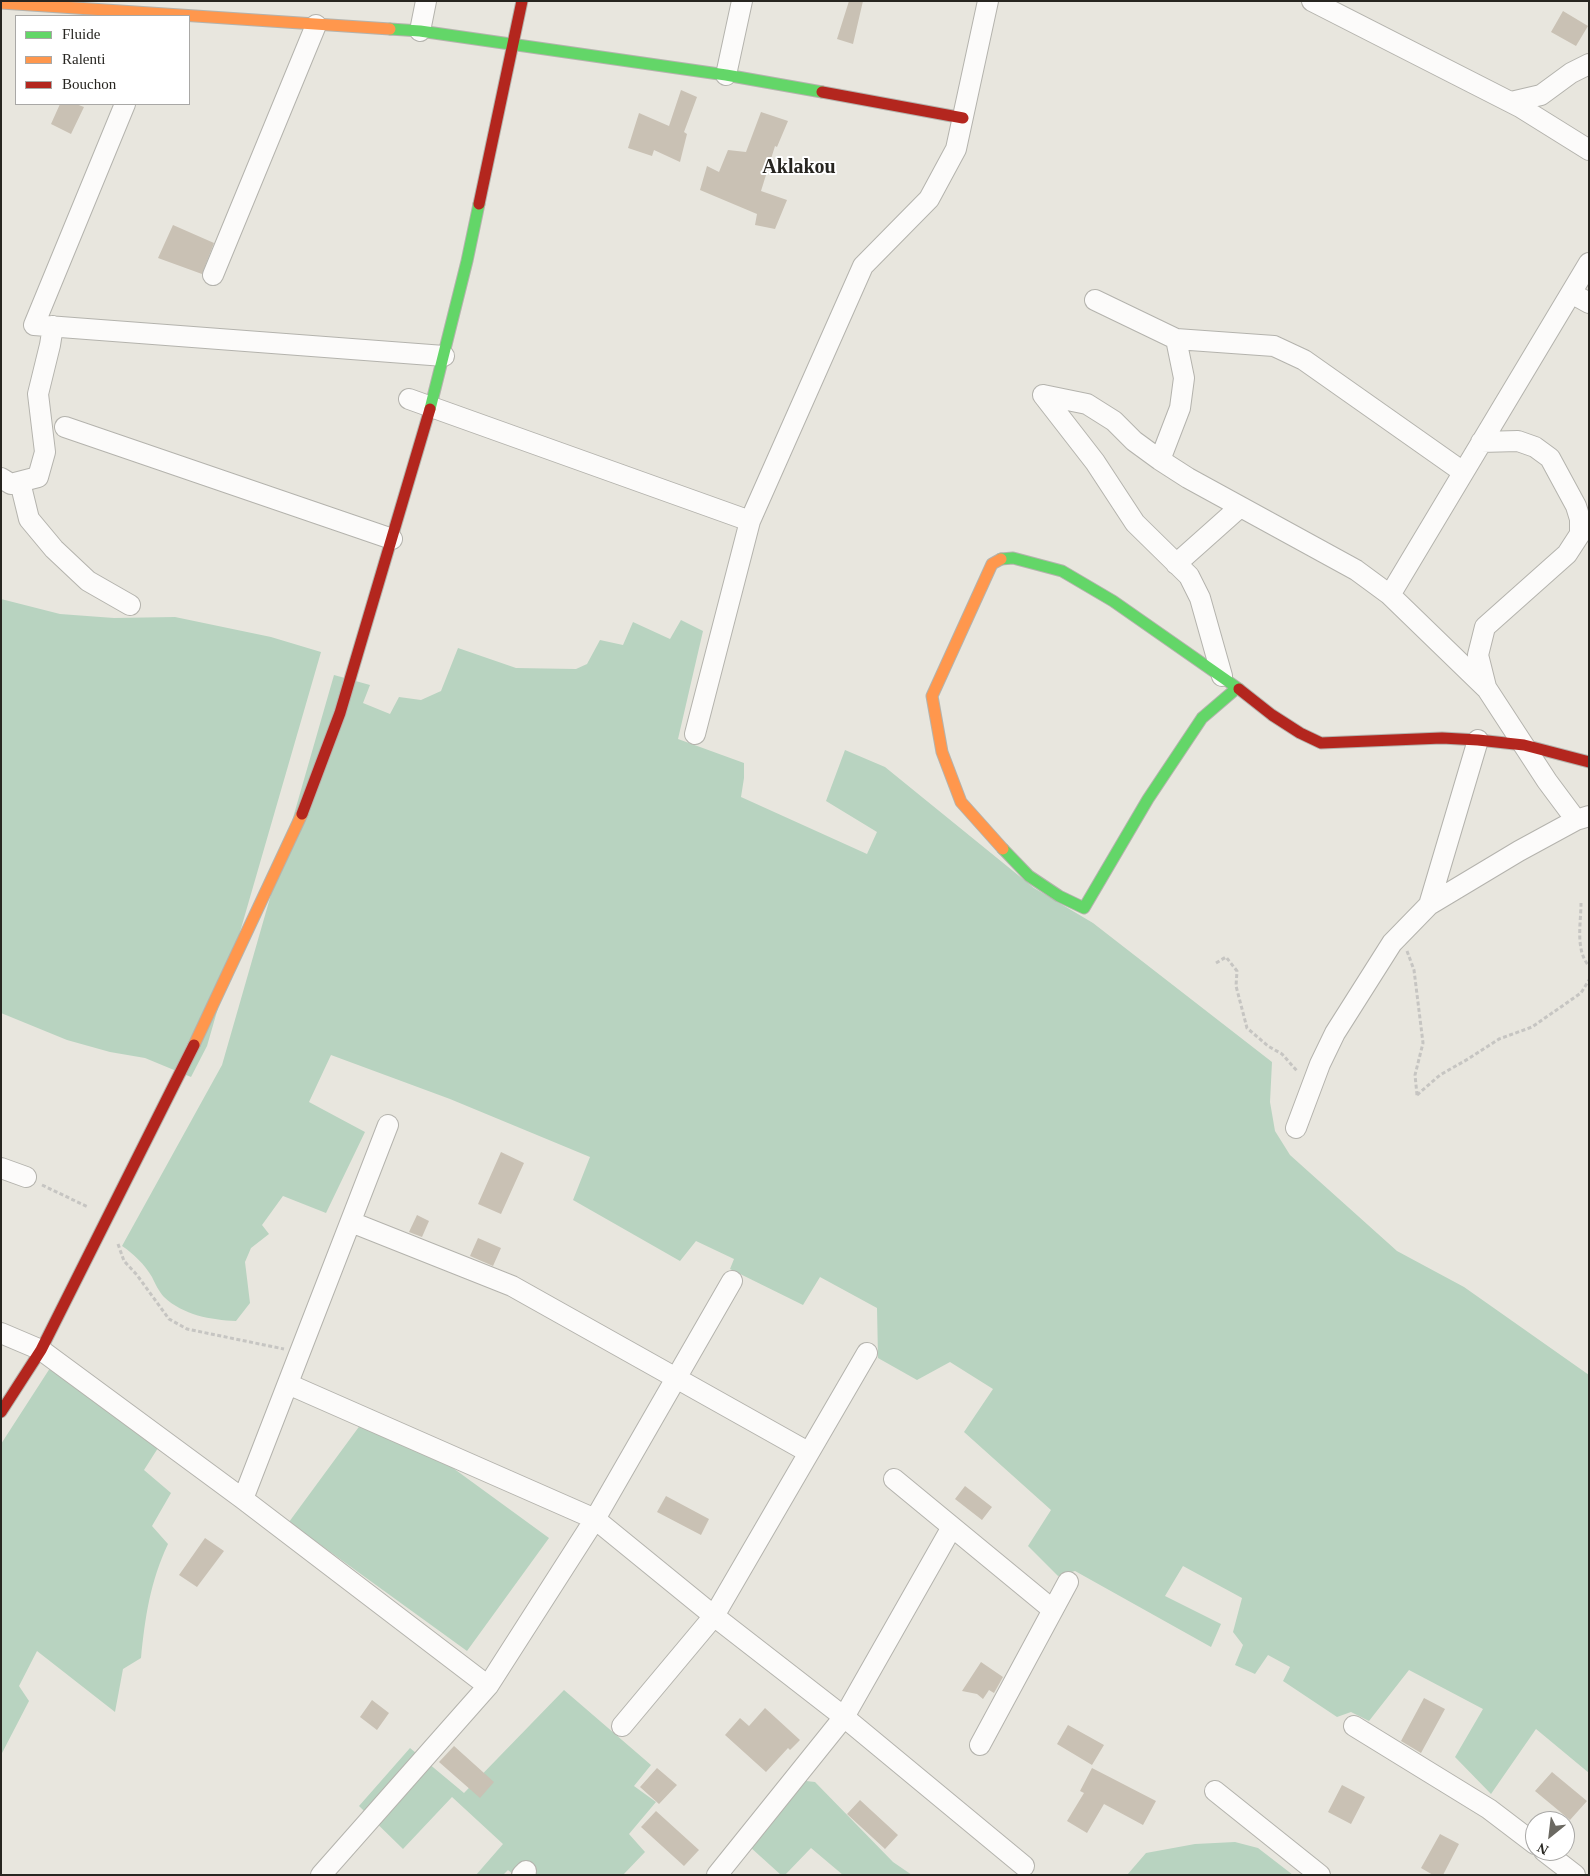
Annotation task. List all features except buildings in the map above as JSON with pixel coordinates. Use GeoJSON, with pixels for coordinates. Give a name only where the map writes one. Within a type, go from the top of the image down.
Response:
{"type":"FeatureCollection","features":[{"type":"Feature","properties":{"kind":"street"},"geometry":{"type":"LineString","coordinates":[[420,31],[426,1]]}},
{"type":"Feature","properties":{"kind":"street"},"geometry":{"type":"LineString","coordinates":[[1,1412],[41,1350],[190,1055],[301,816],[340,713],[432,406],[514,45],[522,1]]}},
{"type":"Feature","properties":{"kind":"street"},"geometry":{"type":"LineString","coordinates":[[726,75],[742,1]]}},
{"type":"Feature","properties":{"kind":"street"},"geometry":{"type":"LineString","coordinates":[[695,734],[750,521],[863,266],[929,199],[956,149],[988,1]]}},
{"type":"Feature","properties":{"kind":"street"},"geometry":{"type":"LineString","coordinates":[[1312,1],[1511,102],[1589,150]]}},
{"type":"Feature","properties":{"kind":"street"},"geometry":{"type":"LineString","coordinates":[[3,8],[161,15]]}},
{"type":"Feature","properties":{"kind":"street"},"geometry":{"type":"LineString","coordinates":[[190,17],[420,31],[726,75],[963,118]]}},
{"type":"Feature","properties":{"kind":"street"},"geometry":{"type":"LineString","coordinates":[[213,275],[316,25]]}},
{"type":"Feature","properties":{"kind":"street"},"geometry":{"type":"LineString","coordinates":[[1511,102],[1541,95],[1571,73],[1589,64]]}},
{"type":"Feature","properties":{"kind":"street"},"geometry":{"type":"LineString","coordinates":[[125,105],[34,325],[444,356]]}},
{"type":"Feature","properties":{"kind":"street"},"geometry":{"type":"LineString","coordinates":[[1390,595],[1589,263]]}},
{"type":"Feature","properties":{"kind":"street"},"geometry":{"type":"LineString","coordinates":[[1571,293],[1589,303]]}},
{"type":"Feature","properties":{"kind":"street"},"geometry":{"type":"LineString","coordinates":[[1095,300],[1176,339],[1274,346],[1291,353],[1304,360],[1463,472]]}},
{"type":"Feature","properties":{"kind":"street"},"geometry":{"type":"LineString","coordinates":[[53,326],[38,394],[45,452],[38,477],[11,480],[29,519],[54,549],[88,581],[130,605]]}},
{"type":"Feature","properties":{"kind":"street"},"geometry":{"type":"LineString","coordinates":[[1160,460],[1180,408],[1184,378],[1176,339]]}},
{"type":"Feature","properties":{"kind":"street"},"geometry":{"type":"LineString","coordinates":[[1296,1128],[1311,1087],[1335,1032],[1392,943],[1429,905],[1465,882],[1582,818],[1547,781],[1524,744],[1487,689],[1390,595],[1356,570],[1188,478],[1134,441],[1114,421],[1086,404],[1042,395],[1095,462],[1135,523],[1188,576],[1200,598],[1230,682],[1219,702],[1202,718],[1148,799],[1084,908],[1059,896],[1029,876],[961,802],[942,752],[932,696],[992,564],[1006,558],[1013,558],[1062,571],[1113,601],[1230,682],[1272,715],[1320,743],[1442,738],[1478,740],[1524,744],[1589,762]]}},
{"type":"Feature","properties":{"kind":"street"},"geometry":{"type":"LineString","coordinates":[[409,399],[750,521]]}},
{"type":"Feature","properties":{"kind":"street"},"geometry":{"type":"LineString","coordinates":[[65,427],[392,539]]}},
{"type":"Feature","properties":{"kind":"street"},"geometry":{"type":"LineString","coordinates":[[1481,442],[1518,441],[1535,447],[1550,458],[1576,506],[1580,519],[1580,534],[1567,554],[1485,627],[1478,654],[1487,689]]}},
{"type":"Feature","properties":{"kind":"street"},"geometry":{"type":"LineString","coordinates":[[1176,564],[1240,507]]}},
{"type":"Feature","properties":{"kind":"street"},"geometry":{"type":"LineString","coordinates":[[1429,905],[1478,740]]}},
{"type":"Feature","properties":{"kind":"street"},"geometry":{"type":"LineString","coordinates":[[243,1499],[388,1125]]}},
{"type":"Feature","properties":{"kind":"street"},"geometry":{"type":"LineString","coordinates":[[1,1168],[26,1177]]}},
{"type":"Feature","properties":{"kind":"street"},"geometry":{"type":"LineString","coordinates":[[350,1222],[512,1286],[808,1452]]}},
{"type":"Feature","properties":{"kind":"street"},"geometry":{"type":"LineString","coordinates":[[321,1875],[488,1686],[595,1519],[732,1281]]}},
{"type":"Feature","properties":{"kind":"street"},"geometry":{"type":"LineString","coordinates":[[1,1333],[41,1350],[243,1499],[488,1686]]}},
{"type":"Feature","properties":{"kind":"street"},"geometry":{"type":"LineString","coordinates":[[622,1726],[714,1616],[867,1353]]}},
{"type":"Feature","properties":{"kind":"street"},"geometry":{"type":"LineString","coordinates":[[288,1384],[595,1519],[714,1616],[844,1717],[1024,1866]]}},
{"type":"Feature","properties":{"kind":"street"},"geometry":{"type":"LineString","coordinates":[[894,1480],[1053,1610]]}},
{"type":"Feature","properties":{"kind":"street"},"geometry":{"type":"LineString","coordinates":[[717,1875],[844,1717],[952,1527]]}},
{"type":"Feature","properties":{"kind":"street"},"geometry":{"type":"LineString","coordinates":[[980,1745],[1068,1582]]}},
{"type":"Feature","properties":{"kind":"street"},"geometry":{"type":"LineString","coordinates":[[1354,1726],[1489,1809],[1525,1836]]}},
{"type":"Feature","properties":{"kind":"street"},"geometry":{"type":"LineString","coordinates":[[1216,1791],[1320,1875]]}},
{"type":"Feature","properties":{"kind":"street"},"geometry":{"type":"LineString","coordinates":[[1557,1861],[1575,1875]]}},
{"type":"Feature","properties":{"kind":"path"},"geometry":{"type":"LineString","coordinates":[[1581,903],[1580,940],[1582,958],[1589,966]]}},
{"type":"Feature","properties":{"kind":"path"},"geometry":{"type":"LineString","coordinates":[[1406,928],[1405,945],[1414,970],[1423,1042],[1414,1074],[1417,1095],[1440,1075],[1468,1060],[1499,1039],[1532,1027],[1581,993],[1589,980]]}},
{"type":"Feature","properties":{"kind":"path"},"geometry":{"type":"LineString","coordinates":[[1216,963],[1226,958],[1237,972],[1236,986],[1247,1028],[1268,1046],[1282,1054],[1311,1087]]}},
{"type":"Feature","properties":{"kind":"path"},"geometry":{"type":"LineString","coordinates":[[26,1177],[108,1217]]}},
{"type":"Feature","properties":{"kind":"path"},"geometry":{"type":"LineString","coordinates":[[117,1244],[124,1261],[137,1275],[169,1319],[177,1324],[187,1329],[300,1352]]}},
{"type":"Feature","properties":{"kind":"green space"},"geometry":{"type":"Polygon","coordinates":[[[1,599],[60,614],[114,618],[175,617],[271,637],[321,652],[207,1046],[191,1077],[145,1058],[110,1052],[67,1040],[1,1013],[1,599]]]}},
{"type":"Feature","properties":{"kind":"green space"},"geometry":{"type":"Polygon","coordinates":[[[681,620],[703,631],[678,739],[744,763],[741,797],[867,854],[877,832],[826,801],[845,750],[885,767],[1034,888],[1093,923],[1272,1062],[1270,1102],[1275,1131],[1290,1155],[1397,1251],[1464,1287],[1589,1375],[1589,1773],[1536,1729],[1491,1794],[1455,1757],[1483,1709],[1409,1670],[1369,1721],[1351,1712],[1337,1717],[1283,1681],[1290,1667],[1268,1655],[1255,1674],[1235,1665],[1243,1645],[1233,1632],[1242,1598],[1183,1566],[1165,1596],[1221,1624],[1211,1647],[1075,1571],[1058,1576],[1028,1546],[1051,1510],[964,1432],[993,1389],[950,1362],[917,1380],[878,1358],[877,1308],[820,1277],[803,1305],[730,1269],[734,1259],[696,1241],[680,1261],[573,1200],[590,1157],[450,1099],[331,1055],[309,1102],[365,1132],[326,1213],[283,1196],[262,1225],[269,1234],[251,1248],[245,1262],[250,1303],[236,1321],[198,1315],[172,1303],[162,1295],[152,1277],[135,1256],[122,1246],[222,1065],[334,675],[370,685],[363,703],[390,714],[399,697],[421,700],[441,691],[458,648],[516,668],[576,669],[587,664],[600,640],[623,645],[633,622],[670,639],[681,620]]]}},
{"type":"Feature","properties":{"kind":"green space"},"geometry":{"type":"Polygon","coordinates":[[[52,1365],[158,1448],[144,1470],[171,1493],[152,1526],[168,1544],[149,1600],[141,1658],[123,1669],[115,1712],[37,1651],[19,1686],[29,1701],[1,1755],[1,1444],[52,1365]]]}},
{"type":"Feature","properties":{"kind":"green space"},"geometry":{"type":"Polygon","coordinates":[[[372,1409],[549,1538],[467,1651],[289,1522],[372,1409]]]}},
{"type":"Feature","properties":{"kind":"green space"},"geometry":{"type":"Polygon","coordinates":[[[564,1690],[651,1765],[634,1786],[656,1802],[629,1834],[645,1852],[623,1875],[514,1875],[508,1870],[503,1875],[476,1875],[503,1844],[452,1797],[403,1849],[359,1806],[410,1748],[464,1793],[564,1690]]]}},
{"type":"Feature","properties":{"kind":"green space"},"geometry":{"type":"Polygon","coordinates":[[[788,1779],[815,1782],[893,1862],[912,1875],[843,1875],[811,1848],[785,1875],[781,1875],[739,1837],[788,1779]]]}},
{"type":"Feature","properties":{"kind":"green space"},"geometry":{"type":"Polygon","coordinates":[[[1235,1842],[1258,1848],[1293,1875],[1127,1875],[1146,1853],[1195,1844],[1235,1842]]]}},
{"type":"Feature","properties":{"kind":"traffic: fast"},"geometry":{"type":"LineString","coordinates":[[390,29],[420,31],[726,75],[822,92]]}},
{"type":"Feature","properties":{"kind":"traffic: fast"},"geometry":{"type":"LineString","coordinates":[[430,409],[467,261],[479,204]]}},
{"type":"Feature","properties":{"kind":"traffic: fast"},"geometry":{"type":"LineString","coordinates":[[1001,559],[1013,558],[1062,571],[1113,601],[1239,689]]}},
{"type":"Feature","properties":{"kind":"traffic: fast"},"geometry":{"type":"LineString","coordinates":[[1003,849],[1029,876],[1059,896],[1084,908],[1148,799],[1202,718],[1237,688]]}},
{"type":"Feature","properties":{"kind":"traffic: slow"},"geometry":{"type":"LineString","coordinates":[[1,3],[181,15]]}},
{"type":"Feature","properties":{"kind":"traffic: slow"},"geometry":{"type":"LineString","coordinates":[[190,16],[390,29]]}},
{"type":"Feature","properties":{"kind":"traffic: slow"},"geometry":{"type":"LineString","coordinates":[[1001,559],[992,564],[932,696],[942,752],[961,802],[1003,849]]}},
{"type":"Feature","properties":{"kind":"traffic: slow"},"geometry":{"type":"LineString","coordinates":[[194,1045],[302,814]]}},
{"type":"Feature","properties":{"kind":"traffic: jam"},"geometry":{"type":"LineString","coordinates":[[479,204],[522,1]]}},
{"type":"Feature","properties":{"kind":"traffic: jam"},"geometry":{"type":"LineString","coordinates":[[822,92],[963,118]]}},
{"type":"Feature","properties":{"kind":"traffic: jam"},"geometry":{"type":"LineString","coordinates":[[302,814],[340,713],[430,409]]}},
{"type":"Feature","properties":{"kind":"traffic: jam"},"geometry":{"type":"LineString","coordinates":[[1239,689],[1272,715],[1300,733],[1321,743],[1442,738],[1478,740],[1524,745],[1589,762]]}},
{"type":"Feature","properties":{"kind":"traffic: jam"},"geometry":{"type":"LineString","coordinates":[[1,1412],[41,1350],[194,1045]]}},
{"type":"Feature","properties":{"kind":"district","name":"Aklakou"},"geometry":{"type":"Point","coordinates":[799,168]}}]}
